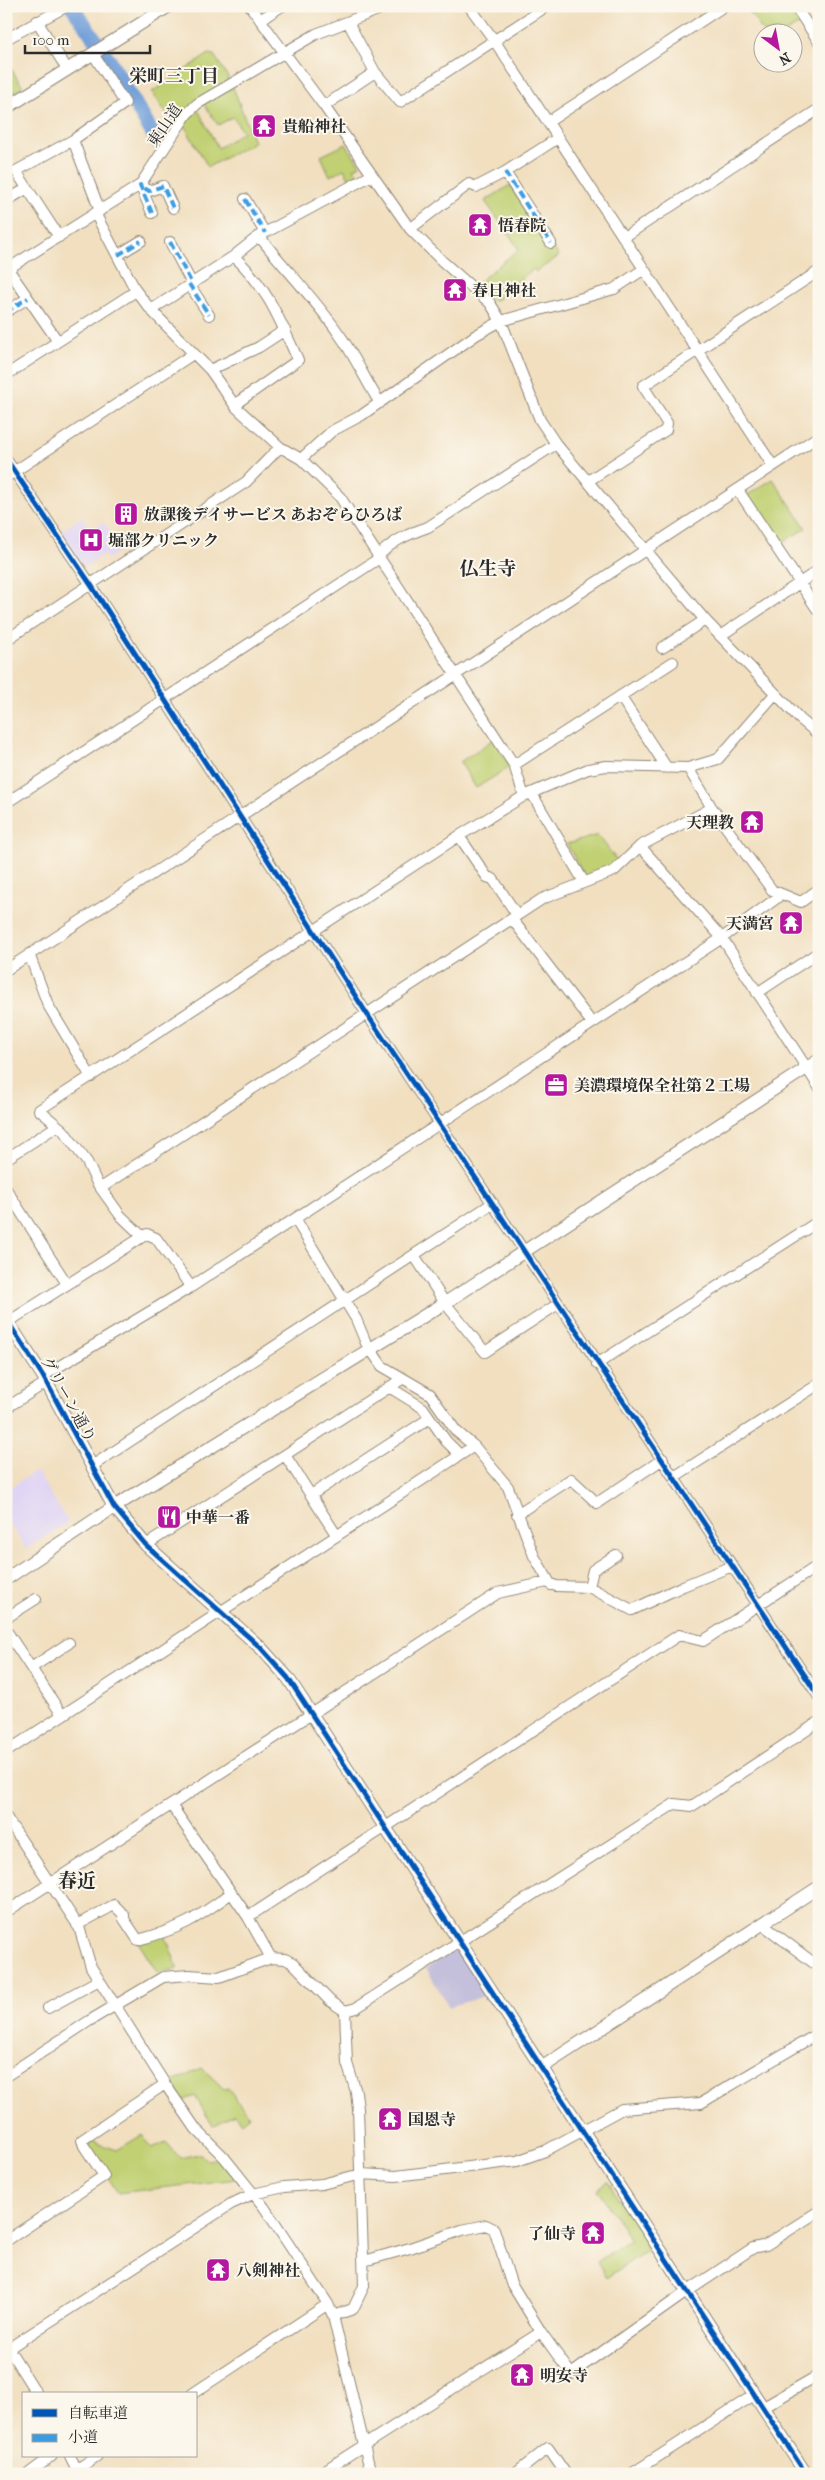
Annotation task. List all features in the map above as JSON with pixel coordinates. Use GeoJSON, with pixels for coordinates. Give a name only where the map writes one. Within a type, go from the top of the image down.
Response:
{"type":"FeatureCollection","features":[{"type":"Feature","properties":{"kind":"street"},"geometry":{"type":"LineString","coordinates":[[6,39],[66,6]]}},
{"type":"Feature","properties":{"kind":"street"},"geometry":{"type":"LineString","coordinates":[[6,108],[169,6]]}},
{"type":"Feature","properties":{"kind":"street"},"geometry":{"type":"LineString","coordinates":[[250,6],[324,106],[410,228],[442,261],[490,303],[501,321],[540,420],[556,444],[705,620],[776,694],[817,730]]}},
{"type":"Feature","properties":{"kind":"street"},"geometry":{"type":"LineString","coordinates":[[260,20],[282,6]]}},
{"type":"Feature","properties":{"kind":"street","name":"東山道"},"geometry":{"type":"LineString","coordinates":[[7,270],[140,185],[187,114],[197,104],[316,34],[388,6]]}},
{"type":"Feature","properties":{"kind":"street"},"geometry":{"type":"LineString","coordinates":[[469,6],[494,40],[624,236],[773,466]]}},
{"type":"Feature","properties":{"kind":"street"},"geometry":{"type":"LineString","coordinates":[[348,22],[376,72],[400,102],[547,6]]}},
{"type":"Feature","properties":{"kind":"street"},"geometry":{"type":"LineString","coordinates":[[548,122],[724,6]]}},
{"type":"Feature","properties":{"kind":"street"},"geometry":{"type":"LineString","coordinates":[[795,6],[819,42]]}},
{"type":"Feature","properties":{"kind":"street"},"geometry":{"type":"LineString","coordinates":[[37,21],[68,69]]}},
{"type":"Feature","properties":{"kind":"street"},"geometry":{"type":"LineString","coordinates":[[59,237],[16,171],[73,140],[125,104],[93,54]]}},
{"type":"Feature","properties":{"kind":"street"},"geometry":{"type":"LineString","coordinates":[[324,106],[376,72]]}},
{"type":"Feature","properties":{"kind":"street"},"geometry":{"type":"LineString","coordinates":[[624,236],[819,109]]}},
{"type":"Feature","properties":{"kind":"street"},"geometry":{"type":"LineString","coordinates":[[410,228],[469,184],[476,187],[505,172],[558,138]]}},
{"type":"Feature","properties":{"kind":"street"},"geometry":{"type":"LineString","coordinates":[[73,140],[97,212],[136,291],[151,310],[210,370],[236,407],[280,447],[301,459],[340,498],[514,765],[528,795],[584,882]]}},
{"type":"Feature","properties":{"kind":"street"},"geometry":{"type":"LineString","coordinates":[[505,172],[551,243]]}},
{"type":"Feature","properties":{"kind":"street"},"geometry":{"type":"LineString","coordinates":[[151,310],[234,256],[262,235],[372,175]]}},
{"type":"Feature","properties":{"kind":"street"},"geometry":{"type":"LineString","coordinates":[[140,185],[149,191],[163,186],[173,208]]}},
{"type":"Feature","properties":{"kind":"street"},"geometry":{"type":"LineString","coordinates":[[140,185],[152,213]]}},
{"type":"Feature","properties":{"kind":"street"},"geometry":{"type":"LineString","coordinates":[[6,201],[26,188]]}},
{"type":"Feature","properties":{"kind":"street"},"geometry":{"type":"LineString","coordinates":[[245,199],[262,235],[338,332],[360,365],[368,385],[380,403]]}},
{"type":"Feature","properties":{"kind":"street"},"geometry":{"type":"LineString","coordinates":[[118,255],[141,241]]}},
{"type":"Feature","properties":{"kind":"street"},"geometry":{"type":"LineString","coordinates":[[170,242],[190,283],[209,315]]}},
{"type":"Feature","properties":{"kind":"street"},"geometry":{"type":"LineString","coordinates":[[234,256],[253,275],[267,294],[298,360],[241,400],[236,407]]}},
{"type":"Feature","properties":{"kind":"street"},"geometry":{"type":"LineString","coordinates":[[301,459],[332,431],[362,415],[476,335],[501,321],[614,289],[644,269]]}},
{"type":"Feature","properties":{"kind":"street"},"geometry":{"type":"LineString","coordinates":[[7,270],[57,340]]}},
{"type":"Feature","properties":{"kind":"street"},"geometry":{"type":"LineString","coordinates":[[588,481],[666,430],[667,423],[643,386],[819,271]]}},
{"type":"Feature","properties":{"kind":"street"},"geometry":{"type":"LineString","coordinates":[[6,375],[57,340],[136,291]]}},
{"type":"Feature","properties":{"kind":"street"},"geometry":{"type":"LineString","coordinates":[[6,312],[28,298]]}},
{"type":"Feature","properties":{"kind":"street"},"geometry":{"type":"LineString","coordinates":[[210,370],[259,347],[285,330]]}},
{"type":"Feature","properties":{"kind":"street"},"geometry":{"type":"LineString","coordinates":[[10,475],[193,354]]}},
{"type":"Feature","properties":{"kind":"street"},"geometry":{"type":"LineString","coordinates":[[6,970],[455,673],[819,436]]}},
{"type":"Feature","properties":{"kind":"street"},"geometry":{"type":"LineString","coordinates":[[6,803],[375,561],[384,550],[411,532],[428,527],[556,444]]}},
{"type":"Feature","properties":{"kind":"street"},"geometry":{"type":"LineString","coordinates":[[6,640],[246,482],[280,447]]}},
{"type":"Feature","properties":{"kind":"street"},"geometry":{"type":"LineString","coordinates":[[6,459],[10,475],[91,585],[367,1014],[819,1697]]}},
{"type":"Feature","properties":{"kind":"street"},"geometry":{"type":"LineString","coordinates":[[738,490],[819,612]]}},
{"type":"Feature","properties":{"kind":"street"},"geometry":{"type":"LineString","coordinates":[[720,636],[819,570]]}},
{"type":"Feature","properties":{"kind":"street"},"geometry":{"type":"LineString","coordinates":[[662,648],[705,620]]}},
{"type":"Feature","properties":{"kind":"street"},"geometry":{"type":"LineString","coordinates":[[514,765],[673,662]]}},
{"type":"Feature","properties":{"kind":"street"},"geometry":{"type":"LineString","coordinates":[[142,1236],[120,1215],[101,1188],[87,1162],[63,1130],[39,1110],[459,836],[528,795],[588,770],[606,766],[688,768],[718,759],[776,694]]}},
{"type":"Feature","properties":{"kind":"street"},"geometry":{"type":"LineString","coordinates":[[620,696],[667,768]]}},
{"type":"Feature","properties":{"kind":"street"},"geometry":{"type":"LineString","coordinates":[[688,768],[712,808],[772,890],[801,902],[819,890]]}},
{"type":"Feature","properties":{"kind":"street"},"geometry":{"type":"LineString","coordinates":[[101,1188],[542,899],[614,871],[640,846],[712,808]]}},
{"type":"Feature","properties":{"kind":"street"},"geometry":{"type":"LineString","coordinates":[[459,836],[487,877],[493,879],[515,917],[592,1023]]}},
{"type":"Feature","properties":{"kind":"street"},"geometry":{"type":"LineString","coordinates":[[640,846],[722,938],[819,1087]]}},
{"type":"Feature","properties":{"kind":"street"},"geometry":{"type":"LineString","coordinates":[[6,1408],[45,1379],[191,1287],[722,938],[776,898],[778,893]]}},
{"type":"Feature","properties":{"kind":"street"},"geometry":{"type":"LineString","coordinates":[[757,993],[819,952]]}},
{"type":"Feature","properties":{"kind":"street"},"geometry":{"type":"LineString","coordinates":[[30,954],[48,1005],[91,1077]]}},
{"type":"Feature","properties":{"kind":"street"},"geometry":{"type":"LineString","coordinates":[[6,1579],[114,1507],[445,1303],[819,1060]]}},
{"type":"Feature","properties":{"kind":"street"},"geometry":{"type":"LineString","coordinates":[[6,1159],[57,1126]]}},
{"type":"Feature","properties":{"kind":"street"},"geometry":{"type":"LineString","coordinates":[[6,1188],[67,1284]]}},
{"type":"Feature","properties":{"kind":"street"},"geometry":{"type":"LineString","coordinates":[[92,1466],[493,1203]]}},
{"type":"Feature","properties":{"kind":"street"},"geometry":{"type":"LineString","coordinates":[[295,1219],[345,1300],[371,1350],[382,1366],[430,1394],[456,1431],[474,1446],[508,1487],[534,1556],[551,1585]]}},
{"type":"Feature","properties":{"kind":"street"},"geometry":{"type":"LineString","coordinates":[[597,1364],[819,1221]]}},
{"type":"Feature","properties":{"kind":"street"},"geometry":{"type":"LineString","coordinates":[[7,1320],[146,1234],[156,1238],[191,1287]]}},
{"type":"Feature","properties":{"kind":"street"},"geometry":{"type":"LineString","coordinates":[[414,1255],[445,1303],[485,1352],[558,1304]]}},
{"type":"Feature","properties":{"kind":"street","name":"グリーン通り"},"geometry":{"type":"LineString","coordinates":[[7,1320],[45,1379],[114,1507],[146,1545],[273,1660],[311,1713],[458,1942],[617,2181],[806,2474]]}},
{"type":"Feature","properties":{"kind":"street"},"geometry":{"type":"LineString","coordinates":[[146,1545],[402,1379]]}},
{"type":"Feature","properties":{"kind":"street"},"geometry":{"type":"LineString","coordinates":[[674,1477],[819,1384]]}},
{"type":"Feature","properties":{"kind":"street"},"geometry":{"type":"LineString","coordinates":[[389,1387],[423,1408],[446,1441],[460,1455]]}},
{"type":"Feature","properties":{"kind":"street"},"geometry":{"type":"LineString","coordinates":[[311,1495],[430,1418]]}},
{"type":"Feature","properties":{"kind":"street"},"geometry":{"type":"LineString","coordinates":[[6,1752],[474,1446]]}},
{"type":"Feature","properties":{"kind":"street"},"geometry":{"type":"LineString","coordinates":[[285,1455],[337,1536]]}},
{"type":"Feature","properties":{"kind":"street"},"geometry":{"type":"LineString","coordinates":[[517,1514],[571,1479],[597,1503],[663,1460]]}},
{"type":"Feature","properties":{"kind":"street"},"geometry":{"type":"LineString","coordinates":[[589,1586],[593,1570],[616,1555]]}},
{"type":"Feature","properties":{"kind":"street"},"geometry":{"type":"LineString","coordinates":[[6,1912],[498,1593],[547,1582],[551,1585],[589,1586],[632,1610],[732,1566]]}},
{"type":"Feature","properties":{"kind":"street"},"geometry":{"type":"LineString","coordinates":[[248,1917],[679,1636],[703,1641],[819,1566]]}},
{"type":"Feature","properties":{"kind":"street"},"geometry":{"type":"LineString","coordinates":[[6,1618],[36,1599]]}},
{"type":"Feature","properties":{"kind":"street"},"geometry":{"type":"LineString","coordinates":[[6,1630],[62,1715]]}},
{"type":"Feature","properties":{"kind":"street"},"geometry":{"type":"LineString","coordinates":[[31,1668],[70,1644]]}},
{"type":"Feature","properties":{"kind":"street"},"geometry":{"type":"LineString","coordinates":[[6,2076],[162,1977],[189,1974],[219,1977],[271,1958],[285,1959],[293,1963],[330,2001],[345,2011],[356,2008],[674,1804],[692,1806],[819,1722]]}},
{"type":"Feature","properties":{"kind":"street"},"geometry":{"type":"LineString","coordinates":[[171,1805],[230,1894],[248,1917],[271,1958]]}},
{"type":"Feature","properties":{"kind":"street"},"geometry":{"type":"LineString","coordinates":[[6,1818],[77,1925],[84,1937],[91,1967],[165,2084],[196,2129],[224,2157],[264,2207],[328,2304],[333,2316],[358,2414],[363,2445],[371,2474]]}},
{"type":"Feature","properties":{"kind":"street"},"geometry":{"type":"LineString","coordinates":[[541,2068],[819,1887]]}},
{"type":"Feature","properties":{"kind":"street"},"geometry":{"type":"LineString","coordinates":[[77,1925],[114,1905],[124,1915],[124,1920],[138,1940],[170,1932],[195,1919],[230,1894]]}},
{"type":"Feature","properties":{"kind":"street"},"geometry":{"type":"LineString","coordinates":[[762,1924],[819,1967]]}},
{"type":"Feature","properties":{"kind":"street"},"geometry":{"type":"LineString","coordinates":[[48,2008],[99,1980]]}},
{"type":"Feature","properties":{"kind":"street"},"geometry":{"type":"LineString","coordinates":[[333,2316],[348,2312],[358,2302],[364,2286],[358,2109],[356,2092],[347,2063],[345,2011]]}},
{"type":"Feature","properties":{"kind":"street"},"geometry":{"type":"LineString","coordinates":[[36,2392],[10,2351],[6,2350],[231,2204],[253,2194],[284,2187],[322,2184],[360,2174],[396,2176],[517,2161],[545,2151],[622,2109],[701,2103],[819,2033]]}},
{"type":"Feature","properties":{"kind":"street"},"geometry":{"type":"LineString","coordinates":[[6,2241],[104,2176],[82,2140],[165,2084]]}},
{"type":"Feature","properties":{"kind":"street"},"geometry":{"type":"LineString","coordinates":[[364,2261],[486,2225],[494,2228],[511,2284],[541,2332],[571,2374],[688,2291],[754,2248],[766,2245],[819,2211]]}},
{"type":"Feature","properties":{"kind":"street"},"geometry":{"type":"LineString","coordinates":[[195,2392],[328,2304]]}},
{"type":"Feature","properties":{"kind":"street"},"geometry":{"type":"LineString","coordinates":[[319,2474],[541,2332]]}},
{"type":"Feature","properties":{"kind":"street"},"geometry":{"type":"LineString","coordinates":[[762,2408],[819,2374]]}},
{"type":"Feature","properties":{"kind":"street"},"geometry":{"type":"LineString","coordinates":[[631,2474],[754,2395]]}},
{"type":"Feature","properties":{"kind":"street"},"geometry":{"type":"LineString","coordinates":[[515,2474],[548,2448],[566,2474]]}},
{"type":"Feature","properties":{"kind":"street"},"geometry":{"type":"LineString","coordinates":[[28,2474],[49,2458]]}},
{"type":"Feature","properties":{"kind":"street"},"geometry":{"type":"LineString","coordinates":[[71,2458],[77,2472],[94,2458]]}},
{"type":"Feature","properties":{"kind":"shaded area","name":"堀部クリニック"},"geometry":{"type":"Polygon","coordinates":[[[82,517],[91,530],[104,522],[122,550],[107,559],[104,554],[84,567],[61,531],[82,517]]]}},
{"type":"Feature","properties":{"kind":"shaded area"},"geometry":{"type":"Polygon","coordinates":[[[36,1471],[68,1522],[26,1549],[6,1518],[6,1490],[36,1471]]]}},
{"type":"Feature","properties":{"kind":"shaded area"},"geometry":{"type":"Polygon","coordinates":[[[458,1948],[487,1995],[449,2007],[426,1968],[458,1948]]]}},
{"type":"Feature","properties":{"kind":"green space"},"geometry":{"type":"Polygon","coordinates":[[[746,6],[791,6],[801,22],[756,22],[746,6]]]}},
{"type":"Feature","properties":{"kind":"green space"},"geometry":{"type":"Polygon","coordinates":[[[209,54],[214,55],[228,77],[228,81],[174,125],[152,92],[209,54]]]}},
{"type":"Feature","properties":{"kind":"green space"},"geometry":{"type":"Polygon","coordinates":[[[6,61],[23,87],[6,97],[6,61]]]}},
{"type":"Feature","properties":{"kind":"green space"},"geometry":{"type":"Polygon","coordinates":[[[233,87],[254,142],[208,167],[184,125],[197,108],[218,148],[243,132],[233,117],[218,125],[203,103],[233,87]]]}},
{"type":"Feature","properties":{"kind":"green space"},"geometry":{"type":"Polygon","coordinates":[[[346,144],[360,165],[354,169],[360,178],[352,183],[344,169],[330,176],[321,156],[346,144]]]}},
{"type":"Feature","properties":{"kind":"green space"},"geometry":{"type":"Polygon","coordinates":[[[510,185],[559,256],[536,272],[533,269],[494,302],[476,284],[519,249],[485,201],[510,185]]]}},
{"type":"Feature","properties":{"kind":"green space"},"geometry":{"type":"Polygon","coordinates":[[[773,479],[806,528],[778,545],[746,496],[773,479]]]}},
{"type":"Feature","properties":{"kind":"green space"},"geometry":{"type":"Polygon","coordinates":[[[494,739],[510,767],[476,788],[460,762],[494,739]]]}},
{"type":"Feature","properties":{"kind":"green space"},"geometry":{"type":"Polygon","coordinates":[[[598,835],[618,862],[613,868],[588,878],[584,876],[567,844],[598,835]]]}},
{"type":"Feature","properties":{"kind":"green space"},"geometry":{"type":"Polygon","coordinates":[[[164,1932],[178,1969],[157,1972],[138,1942],[164,1932]]]}},
{"type":"Feature","properties":{"kind":"green space"},"geometry":{"type":"Polygon","coordinates":[[[202,2068],[224,2089],[228,2088],[249,2116],[242,2122],[235,2114],[213,2126],[195,2096],[182,2101],[171,2083],[202,2068]]]}},
{"type":"Feature","properties":{"kind":"green space"},"geometry":{"type":"Polygon","coordinates":[[[142,2135],[152,2148],[166,2142],[180,2158],[200,2154],[208,2160],[218,2158],[237,2179],[118,2193],[88,2146],[88,2140],[117,2150],[142,2135]]]}},
{"type":"Feature","properties":{"kind":"green space"},"geometry":{"type":"Polygon","coordinates":[[[608,2182],[652,2247],[606,2278],[597,2262],[631,2240],[597,2189],[608,2182]]]}},
{"type":"Feature","properties":{"kind":"waterway"},"geometry":{"type":"LineString","coordinates":[[72,6],[108,58],[157,141]]}},
{"type":"Feature","properties":{"kind":"marked path"},"geometry":{"type":"LineString","coordinates":[[505,172],[551,243]]}},
{"type":"Feature","properties":{"kind":"marked path"},"geometry":{"type":"LineString","coordinates":[[152,213],[140,185],[149,191],[163,186],[173,208]]}},
{"type":"Feature","properties":{"kind":"marked path"},"geometry":{"type":"LineString","coordinates":[[245,199],[265,233]]}},
{"type":"Feature","properties":{"kind":"marked path"},"geometry":{"type":"LineString","coordinates":[[118,255],[141,241]]}},
{"type":"Feature","properties":{"kind":"marked path"},"geometry":{"type":"LineString","coordinates":[[170,242],[191,282]]}},
{"type":"Feature","properties":{"kind":"marked path"},"geometry":{"type":"LineString","coordinates":[[189,284],[209,315]]}},
{"type":"Feature","properties":{"kind":"marked path"},"geometry":{"type":"LineString","coordinates":[[6,312],[28,298]]}},
{"type":"Feature","properties":{"kind":"cycle path"},"geometry":{"type":"LineString","coordinates":[[6,459],[91,585],[367,1014],[819,1697]]}},
{"type":"Feature","properties":{"kind":"cycle path"},"geometry":{"type":"LineString","coordinates":[[6,1319],[43,1376],[114,1507],[146,1545],[261,1648],[288,1678],[806,2474]]}},
{"type":"Feature","properties":{"kind":"place","name":"貴船神社"},"geometry":{"type":"Point","coordinates":[264,126]}},
{"type":"Feature","properties":{"kind":"place","name":"悟春院"},"geometry":{"type":"Point","coordinates":[480,225]}},
{"type":"Feature","properties":{"kind":"place","name":"春日神社"},"geometry":{"type":"Point","coordinates":[455,290]}},
{"type":"Feature","properties":{"kind":"place","name":"放課後デイサービス あおぞらひろば"},"geometry":{"type":"Point","coordinates":[126,514]}},
{"type":"Feature","properties":{"kind":"place","name":"堀部クリニック"},"geometry":{"type":"Point","coordinates":[91,540]}},
{"type":"Feature","properties":{"kind":"place","name":"天理教"},"geometry":{"type":"Point","coordinates":[752,822]}},
{"type":"Feature","properties":{"kind":"place","name":"天満宮"},"geometry":{"type":"Point","coordinates":[791,923]}},
{"type":"Feature","properties":{"kind":"place","name":"美濃環境保全社第２工場"},"geometry":{"type":"Point","coordinates":[556,1085]}},
{"type":"Feature","properties":{"kind":"place","name":"中華一番"},"geometry":{"type":"Point","coordinates":[169,1517]}},
{"type":"Feature","properties":{"kind":"place","name":"国恩寺"},"geometry":{"type":"Point","coordinates":[390,2119]}},
{"type":"Feature","properties":{"kind":"place","name":"了仙寺"},"geometry":{"type":"Point","coordinates":[593,2233]}},
{"type":"Feature","properties":{"kind":"place","name":"八剣神社"},"geometry":{"type":"Point","coordinates":[218,2270]}},
{"type":"Feature","properties":{"kind":"place","name":"明安寺"},"geometry":{"type":"Point","coordinates":[522,2375]}},
{"type":"Feature","properties":{"kind":"district","name":"栄町三丁目"},"geometry":{"type":"Point","coordinates":[174,76]}},
{"type":"Feature","properties":{"kind":"district","name":"仏生寺"},"geometry":{"type":"Point","coordinates":[488,568]}},
{"type":"Feature","properties":{"kind":"district","name":"春近"},"geometry":{"type":"Point","coordinates":[77,1880]}}]}
